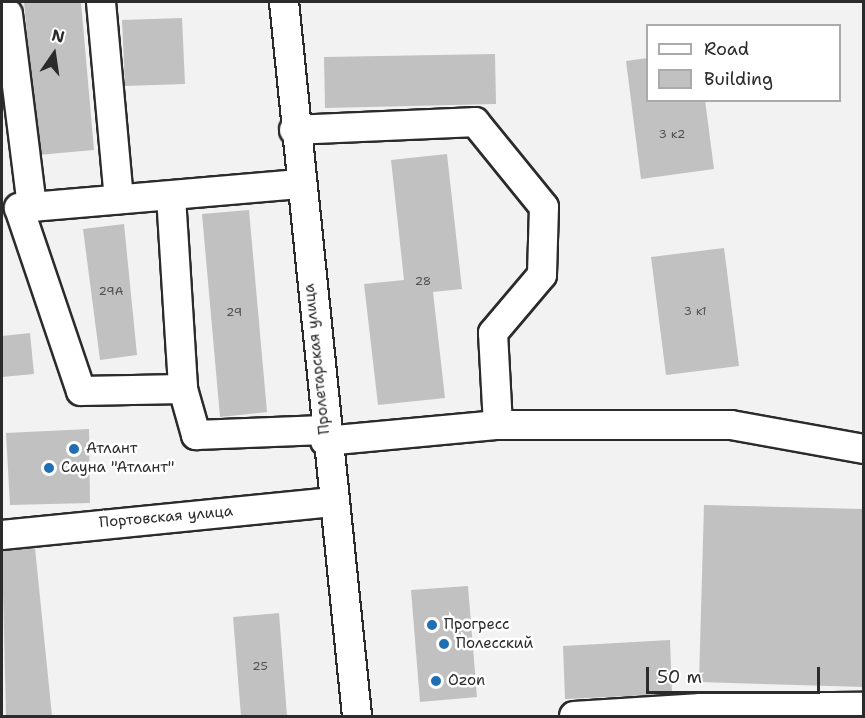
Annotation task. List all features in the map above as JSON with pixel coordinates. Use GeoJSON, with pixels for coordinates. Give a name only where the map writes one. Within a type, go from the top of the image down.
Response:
{"type":"FeatureCollection","features":[{"type":"Feature","properties":{"kind":"street"},"geometry":{"type":"LineString","coordinates":[[101,2],[119,200]]}},
{"type":"Feature","properties":{"kind":"street","name":"Пролетарская улица"},"geometry":{"type":"LineString","coordinates":[[284,2],[294,130],[331,502],[357,717]]}},
{"type":"Feature","properties":{"kind":"street"},"geometry":{"type":"LineString","coordinates":[[8,14],[18,203],[81,391],[183,389]]}},
{"type":"Feature","properties":{"kind":"street"},"geometry":{"type":"LineString","coordinates":[[294,130],[476,122],[544,207],[542,275],[493,333],[498,425]]}},
{"type":"Feature","properties":{"kind":"street"},"geometry":{"type":"LineString","coordinates":[[18,203],[119,200],[300,184]]}},
{"type":"Feature","properties":{"kind":"street"},"geometry":{"type":"LineString","coordinates":[[171,196],[183,389],[196,435],[325,435],[498,425],[731,425],[864,448]]}},
{"type":"Feature","properties":{"kind":"street","name":"Портовская улица"},"geometry":{"type":"LineString","coordinates":[[2,535],[331,502]]}},
{"type":"Feature","properties":{"kind":"street"},"geometry":{"type":"LineString","coordinates":[[574,717],[864,707]]}},
{"type":"Feature","properties":{"kind":"building"},"geometry":{"type":"Polygon","coordinates":[[[24,2],[81,2],[94,150],[38,155],[24,2]]]}},
{"type":"Feature","properties":{"kind":"building"},"geometry":{"type":"Polygon","coordinates":[[[182,18],[185,84],[125,86],[122,20],[182,18]]]}},
{"type":"Feature","properties":{"kind":"building"},"geometry":{"type":"Polygon","coordinates":[[[495,54],[496,104],[325,108],[324,57],[495,54]]]}},
{"type":"Feature","properties":{"kind":"building"},"geometry":{"type":"Polygon","coordinates":[[[646,58],[646,102],[705,102],[714,169],[641,179],[626,61],[646,58]]]}},
{"type":"Feature","properties":{"kind":"building"},"geometry":{"type":"Polygon","coordinates":[[[447,154],[462,289],[433,292],[445,398],[378,405],[364,284],[404,280],[391,160],[447,154]]]}},
{"type":"Feature","properties":{"kind":"building"},"geometry":{"type":"Polygon","coordinates":[[[249,210],[267,412],[220,417],[202,214],[249,210]]]}},
{"type":"Feature","properties":{"kind":"building"},"geometry":{"type":"Polygon","coordinates":[[[124,224],[137,355],[100,360],[83,229],[124,224]]]}},
{"type":"Feature","properties":{"kind":"building"},"geometry":{"type":"Polygon","coordinates":[[[724,248],[739,366],[666,375],[651,257],[724,248]]]}},
{"type":"Feature","properties":{"kind":"building"},"geometry":{"type":"Polygon","coordinates":[[[30,333],[34,374],[2,377],[2,336],[30,333]]]}},
{"type":"Feature","properties":{"kind":"building","name":"Сауна \"Атлант\""},"geometry":{"type":"Polygon","coordinates":[[[89,429],[90,503],[10,505],[6,433],[89,429]]]}},
{"type":"Feature","properties":{"kind":"building"},"geometry":{"type":"Polygon","coordinates":[[[704,505],[864,509],[864,687],[699,682],[704,505]]]}},
{"type":"Feature","properties":{"kind":"building"},"geometry":{"type":"Polygon","coordinates":[[[35,548],[52,716],[6,716],[2,551],[35,548]]]}},
{"type":"Feature","properties":{"kind":"building","name":"Полесский"},"geometry":{"type":"Polygon","coordinates":[[[468,586],[477,697],[420,702],[411,590],[468,586]]]}},
{"type":"Feature","properties":{"kind":"building"},"geometry":{"type":"Polygon","coordinates":[[[279,613],[287,716],[241,716],[233,617],[279,613]]]}},
{"type":"Feature","properties":{"kind":"building"},"geometry":{"type":"Polygon","coordinates":[[[670,640],[672,694],[565,699],[563,646],[670,640]]]}},
{"type":"Feature","properties":{"kind":"place","name":"Атлант"},"geometry":{"type":"Point","coordinates":[74,449]}},
{"type":"Feature","properties":{"kind":"place","name":"Сауна \"Атлант\""},"geometry":{"type":"Point","coordinates":[49,468]}},
{"type":"Feature","properties":{"kind":"place","name":"Прогресс"},"geometry":{"type":"Point","coordinates":[432,625]}},
{"type":"Feature","properties":{"kind":"place","name":"Полесский"},"geometry":{"type":"Point","coordinates":[444,644]}},
{"type":"Feature","properties":{"kind":"place","name":"Ozon"},"geometry":{"type":"Point","coordinates":[436,681]}}]}
